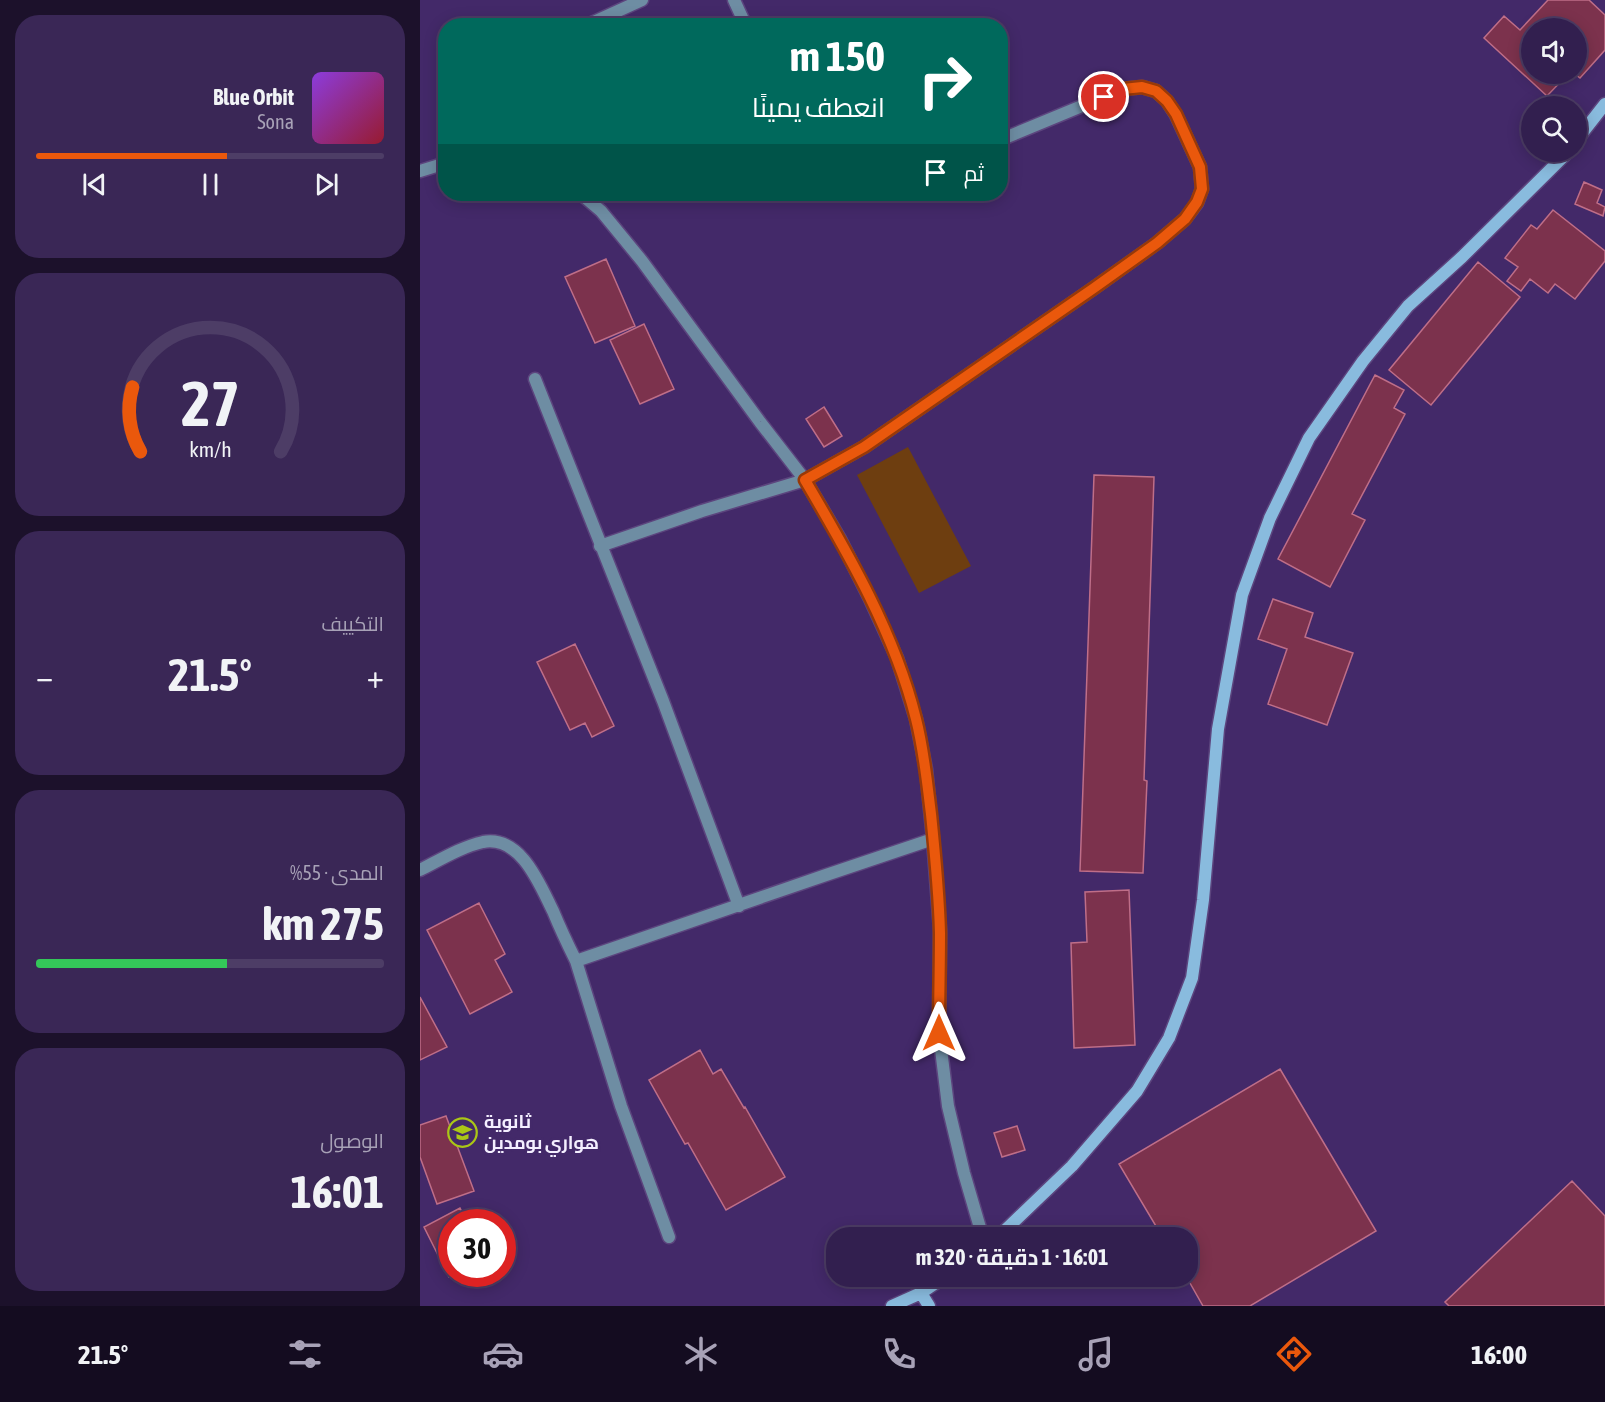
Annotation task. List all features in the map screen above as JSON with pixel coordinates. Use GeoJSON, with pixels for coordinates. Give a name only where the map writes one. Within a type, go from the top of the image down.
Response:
{"type":"FeatureCollection","features":[{"type":"Feature","properties":{"kind":"street"},"geometry":{"type":"LineString","coordinates":[[603,18],[642,0]]}},
{"type":"Feature","properties":{"kind":"street"},"geometry":{"type":"LineString","coordinates":[[734,0],[742,18]]}},
{"type":"Feature","properties":{"kind":"street"},"geometry":{"type":"LineString","coordinates":[[600,546],[702,511],[805,480],[864,447],[1157,243],[1185,219],[1197,202],[1202,189],[1200,167],[1176,114],[1156,91],[1142,87],[1123,89],[1008,137]]}},
{"type":"Feature","properties":{"kind":"street"},"geometry":{"type":"LineString","coordinates":[[1587,127],[1605,104]]}},
{"type":"Feature","properties":{"kind":"street"},"geometry":{"type":"LineString","coordinates":[[1008,1227],[1072,1166],[1137,1091],[1173,1028],[1192,978],[1203,900],[1218,729],[1242,595],[1270,518],[1309,438],[1363,361],[1408,306],[1470,249],[1558,162]]}},
{"type":"Feature","properties":{"kind":"street"},"geometry":{"type":"LineString","coordinates":[[420,171],[438,165]]}},
{"type":"Feature","properties":{"kind":"street"},"geometry":{"type":"LineString","coordinates":[[589,201],[601,211],[642,261],[805,480],[840,539],[897,658],[916,719],[926,770],[940,930],[939,1033],[948,1106],[980,1227]]}},
{"type":"Feature","properties":{"kind":"street"},"geometry":{"type":"LineString","coordinates":[[535,378],[663,701],[739,906]]}},
{"type":"Feature","properties":{"kind":"street"},"geometry":{"type":"LineString","coordinates":[[576,961],[933,839]]}},
{"type":"Feature","properties":{"kind":"street"},"geometry":{"type":"LineString","coordinates":[[420,870],[483,842],[496,842],[522,857],[536,876],[576,961],[621,1106],[669,1237]]}},
{"type":"Feature","properties":{"kind":"street"},"geometry":{"type":"LineString","coordinates":[[892,1306],[929,1287]]}},
{"type":"Feature","properties":{"kind":"street"},"geometry":{"type":"LineString","coordinates":[[921,1293],[929,1306]]}},
{"type":"Feature","properties":{"kind":"shaded area"},"geometry":{"type":"Polygon","coordinates":[[[908,447],[971,566],[919,593],[857,475],[908,447]]]}},
{"type":"Feature","properties":{"kind":"building"},"geometry":{"type":"Polygon","coordinates":[[[1548,0],[1589,0],[1605,15],[1605,50],[1587,70],[1587,18],[1531,18],[1548,0]]]}},
{"type":"Feature","properties":{"kind":"building"},"geometry":{"type":"Polygon","coordinates":[[[1504,16],[1520,30],[1521,72],[1484,38],[1504,16]]]}},
{"type":"Feature","properties":{"kind":"building"},"geometry":{"type":"Polygon","coordinates":[[[1534,84],[1558,84],[1547,96],[1534,84]]]}},
{"type":"Feature","properties":{"kind":"building"},"geometry":{"type":"Polygon","coordinates":[[[1584,182],[1602,190],[1597,203],[1605,207],[1603,216],[1575,204],[1584,182]]]}},
{"type":"Feature","properties":{"kind":"building"},"geometry":{"type":"Polygon","coordinates":[[[1553,210],[1605,251],[1605,261],[1575,299],[1555,284],[1548,293],[1530,279],[1521,291],[1507,281],[1518,267],[1505,258],[1531,225],[1537,229],[1553,210]]]}},
{"type":"Feature","properties":{"kind":"building"},"geometry":{"type":"Polygon","coordinates":[[[606,259],[635,326],[595,343],[565,277],[606,259]]]}},
{"type":"Feature","properties":{"kind":"building"},"geometry":{"type":"Polygon","coordinates":[[[1478,262],[1520,297],[1431,405],[1389,370],[1478,262]]]}},
{"type":"Feature","properties":{"kind":"building"},"geometry":{"type":"Polygon","coordinates":[[[644,324],[674,389],[640,404],[610,340],[644,324]]]}},
{"type":"Feature","properties":{"kind":"building"},"geometry":{"type":"Polygon","coordinates":[[[1375,375],[1404,390],[1394,408],[1405,414],[1352,514],[1365,520],[1330,587],[1278,559],[1375,375]]]}},
{"type":"Feature","properties":{"kind":"building"},"geometry":{"type":"Polygon","coordinates":[[[824,407],[842,436],[824,447],[806,419],[824,407]]]}},
{"type":"Feature","properties":{"kind":"building"},"geometry":{"type":"Polygon","coordinates":[[[1094,475],[1154,477],[1143,873],[1080,871],[1094,475]]]}},
{"type":"Feature","properties":{"kind":"building"},"geometry":{"type":"Polygon","coordinates":[[[1273,599],[1313,613],[1305,637],[1353,653],[1327,725],[1268,704],[1287,649],[1258,639],[1273,599]]]}},
{"type":"Feature","properties":{"kind":"building"},"geometry":{"type":"Polygon","coordinates":[[[575,644],[614,726],[592,737],[585,723],[570,730],[537,662],[575,644]]]}},
{"type":"Feature","properties":{"kind":"building"},"geometry":{"type":"Polygon","coordinates":[[[1129,890],[1135,1045],[1074,1048],[1071,943],[1087,942],[1085,892],[1129,890]]]}},
{"type":"Feature","properties":{"kind":"building"},"geometry":{"type":"Polygon","coordinates":[[[479,903],[505,954],[495,960],[512,992],[470,1014],[427,930],[479,903]]]}},
{"type":"Feature","properties":{"kind":"building"},"geometry":{"type":"Polygon","coordinates":[[[420,997],[447,1047],[420,1060],[420,997]]]}},
{"type":"Feature","properties":{"kind":"building"},"geometry":{"type":"Polygon","coordinates":[[[700,1050],[713,1074],[721,1069],[785,1177],[726,1210],[649,1080],[700,1050]]]}},
{"type":"Feature","properties":{"kind":"building"},"geometry":{"type":"Polygon","coordinates":[[[1280,1069],[1376,1231],[1250,1306],[1203,1306],[1192,1287],[1198,1287],[1198,1227],[1156,1227],[1119,1164],[1280,1069]]]}},
{"type":"Feature","properties":{"kind":"building"},"geometry":{"type":"Polygon","coordinates":[[[446,1116],[474,1191],[437,1204],[420,1157],[420,1125],[446,1116]]]}},
{"type":"Feature","properties":{"kind":"building"},"geometry":{"type":"Polygon","coordinates":[[[1017,1126],[1025,1150],[1002,1157],[994,1133],[1017,1126]]]}},
{"type":"Feature","properties":{"kind":"building"},"geometry":{"type":"Polygon","coordinates":[[[1572,1181],[1605,1216],[1605,1306],[1449,1306],[1445,1302],[1572,1181]]]}},
{"type":"Feature","properties":{"kind":"building"},"geometry":{"type":"Polygon","coordinates":[[[438,1220],[438,1255],[424,1227],[438,1220]]]}},
{"type":"Feature","properties":{"kind":"place","name":"ثانوية هواري بومدين"},"geometry":{"type":"Point","coordinates":[463,1132]}},
{"type":"Feature","properties":{"kind":"route"},"geometry":{"type":"LineString","coordinates":[[939,1033],[940,930],[926,770],[916,719],[897,658],[870,599],[840,539],[805,480],[864,447],[1094,288],[1157,243],[1185,219],[1197,202],[1202,189],[1200,167],[1176,114],[1156,91],[1142,87],[1123,89],[1104,97]]}}]}
